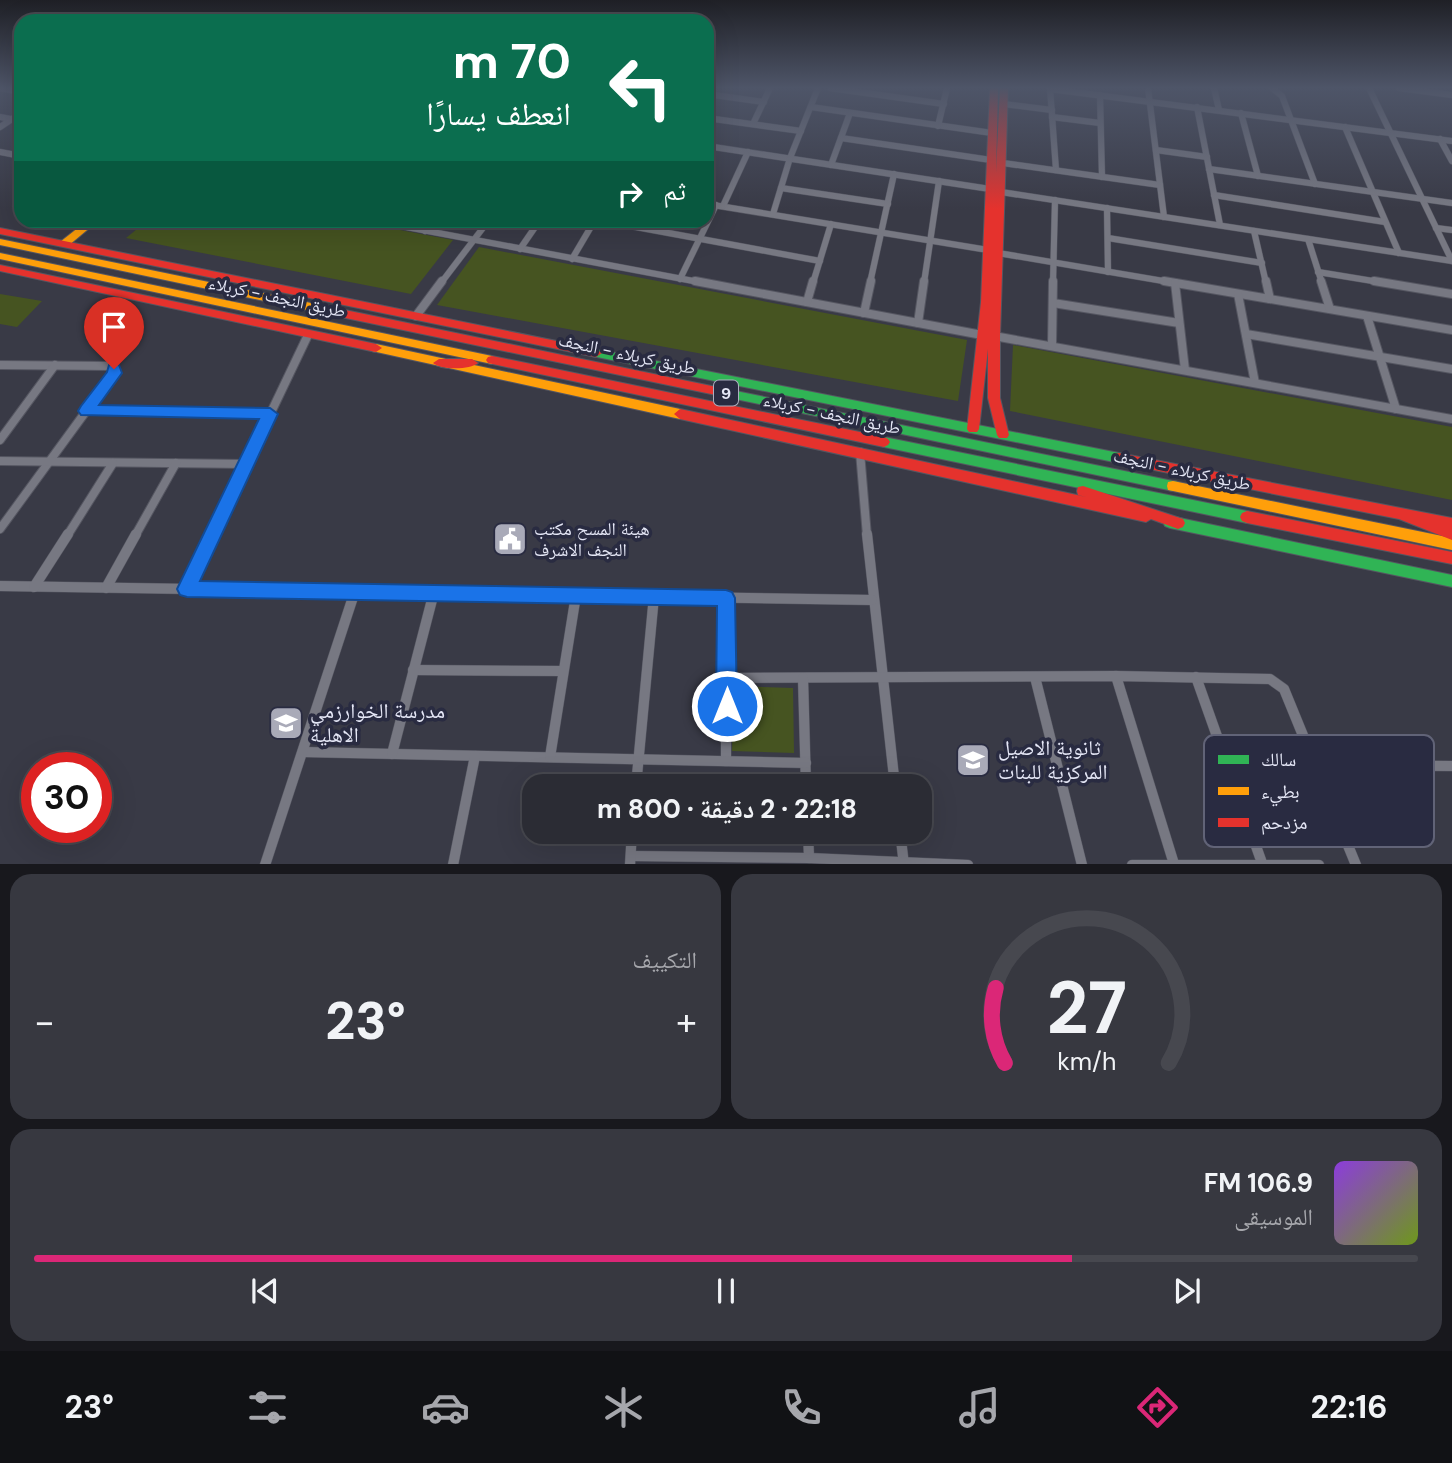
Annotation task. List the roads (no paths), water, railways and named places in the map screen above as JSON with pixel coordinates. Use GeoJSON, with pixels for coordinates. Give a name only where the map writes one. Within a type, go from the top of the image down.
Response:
{"type":"FeatureCollection","features":[{"type":"Feature","properties":{"kind":"main road"},"geometry":{"type":"LineString","coordinates":[[973,429],[988,335],[995,128]]}},
{"type":"Feature","properties":{"kind":"main road"},"geometry":{"type":"LineString","coordinates":[[996,146],[999,128]]}},
{"type":"Feature","properties":{"kind":"main road"},"geometry":{"type":"LineString","coordinates":[[60,244],[76,228]]}},
{"type":"Feature","properties":{"kind":"main road"},"geometry":{"type":"LineString","coordinates":[[60,244],[83,228]]}},
{"type":"Feature","properties":{"kind":"main road"},"geometry":{"type":"LineString","coordinates":[[0,231],[1452,524]]}},
{"type":"Feature","properties":{"kind":"main road","name":"طريق کربلاء - النجف"},"geometry":{"type":"LineString","coordinates":[[0,242],[1452,544]]}},
{"type":"Feature","properties":{"kind":"main road","name":"طريق النجف - کربلاء"},"geometry":{"type":"LineString","coordinates":[[0,256],[1028,473],[1452,558]]}},
{"type":"Feature","properties":{"kind":"main road"},"geometry":{"type":"LineString","coordinates":[[0,268],[1452,581]]}},
{"type":"Feature","properties":{"kind":"main road"},"geometry":{"type":"LineString","coordinates":[[988,335],[994,398],[1003,435]]}},
{"type":"Feature","properties":{"kind":"main road"},"geometry":{"type":"LineString","coordinates":[[439,363],[506,363]]}},
{"type":"Feature","properties":{"kind":"main road"},"geometry":{"type":"LineString","coordinates":[[978,398],[985,402],[994,398]]}},
{"type":"Feature","properties":{"kind":"main road"},"geometry":{"type":"LineString","coordinates":[[1028,473],[1178,523]]}},
{"type":"Feature","properties":{"kind":"main road"},"geometry":{"type":"LineString","coordinates":[[1396,512],[1452,534]]}},
{"type":"Feature","properties":{"kind":"street"},"geometry":{"type":"LineString","coordinates":[[773,214],[801,131],[783,128]]}},
{"type":"Feature","properties":{"kind":"street"},"geometry":{"type":"LineString","coordinates":[[831,165],[844,128]]}},
{"type":"Feature","properties":{"kind":"street"},"geometry":{"type":"LineString","coordinates":[[945,128],[1056,170],[1160,185]]}},
{"type":"Feature","properties":{"kind":"street"},"geometry":{"type":"LineString","coordinates":[[1053,128],[1056,170]]}},
{"type":"Feature","properties":{"kind":"street"},"geometry":{"type":"LineString","coordinates":[[1100,128],[1102,177]]}},
{"type":"Feature","properties":{"kind":"street"},"geometry":{"type":"LineString","coordinates":[[1153,128],[1164,217]]}},
{"type":"Feature","properties":{"kind":"street"},"geometry":{"type":"LineString","coordinates":[[1201,128],[1220,225]]}},
{"type":"Feature","properties":{"kind":"street"},"geometry":{"type":"LineString","coordinates":[[1245,128],[1258,176]]}},
{"type":"Feature","properties":{"kind":"street"},"geometry":{"type":"LineString","coordinates":[[1295,128],[1315,184]]}},
{"type":"Feature","properties":{"kind":"street"},"geometry":{"type":"LineString","coordinates":[[1346,128],[1399,253]]}},
{"type":"Feature","properties":{"kind":"street"},"geometry":{"type":"LineString","coordinates":[[1355,128],[1452,141]]}},
{"type":"Feature","properties":{"kind":"street"},"geometry":{"type":"LineString","coordinates":[[714,147],[1452,261],[1389,128]]}},
{"type":"Feature","properties":{"kind":"street"},"geometry":{"type":"LineString","coordinates":[[841,138],[996,146]]}},
{"type":"Feature","properties":{"kind":"street"},"geometry":{"type":"LineString","coordinates":[[1440,139],[1452,161]]}},
{"type":"Feature","properties":{"kind":"street"},"geometry":{"type":"LineString","coordinates":[[1156,150],[1207,157]]}},
{"type":"Feature","properties":{"kind":"street"},"geometry":{"type":"LineString","coordinates":[[714,215],[748,152]]}},
{"type":"Feature","properties":{"kind":"street"},"geometry":{"type":"LineString","coordinates":[[1209,169],[1452,203]]}},
{"type":"Feature","properties":{"kind":"street"},"geometry":{"type":"LineString","coordinates":[[864,313],[894,174]]}},
{"type":"Feature","properties":{"kind":"street"},"geometry":{"type":"LineString","coordinates":[[918,323],[939,181]]}},
{"type":"Feature","properties":{"kind":"street"},"geometry":{"type":"LineString","coordinates":[[781,188],[888,204]]}},
{"type":"Feature","properties":{"kind":"street"},"geometry":{"type":"LineString","coordinates":[[1214,195],[1385,222]]}},
{"type":"Feature","properties":{"kind":"street"},"geometry":{"type":"LineString","coordinates":[[1052,346],[1055,200]]}},
{"type":"Feature","properties":{"kind":"street"},"geometry":{"type":"LineString","coordinates":[[714,205],[1452,330]]}},
{"type":"Feature","properties":{"kind":"street"},"geometry":{"type":"LineString","coordinates":[[1107,208],[1108,272]]}},
{"type":"Feature","properties":{"kind":"street"},"geometry":{"type":"LineString","coordinates":[[807,302],[831,224]]}},
{"type":"Feature","properties":{"kind":"street"},"geometry":{"type":"LineString","coordinates":[[411,228],[1452,419]]}},
{"type":"Feature","properties":{"kind":"street"},"geometry":{"type":"LineString","coordinates":[[416,316],[483,228]]}},
{"type":"Feature","properties":{"kind":"street"},"geometry":{"type":"LineString","coordinates":[[520,249],[534,228]]}},
{"type":"Feature","properties":{"kind":"street"},"geometry":{"type":"LineString","coordinates":[[572,259],[591,228]]}},
{"type":"Feature","properties":{"kind":"street"},"geometry":{"type":"LineString","coordinates":[[639,228],[820,261]]}},
{"type":"Feature","properties":{"kind":"street"},"geometry":{"type":"LineString","coordinates":[[680,279],[706,228]]}},
{"type":"Feature","properties":{"kind":"street"},"geometry":{"type":"LineString","coordinates":[[1436,228],[1452,230]]}},
{"type":"Feature","properties":{"kind":"street"},"geometry":{"type":"LineString","coordinates":[[1254,231],[1270,299]]}},
{"type":"Feature","properties":{"kind":"street"},"geometry":{"type":"LineString","coordinates":[[1108,238],[1262,263]]}},
{"type":"Feature","properties":{"kind":"street"},"geometry":{"type":"LineString","coordinates":[[1308,239],[1330,309]]}},
{"type":"Feature","properties":{"kind":"street"},"geometry":{"type":"LineString","coordinates":[[1318,272],[1452,294]]}},
{"type":"Feature","properties":{"kind":"street"},"geometry":{"type":"LineString","coordinates":[[1175,283],[1185,370]]}},
{"type":"Feature","properties":{"kind":"street"},"geometry":{"type":"LineString","coordinates":[[1238,294],[1255,383]]}},
{"type":"Feature","properties":{"kind":"street"},"geometry":{"type":"LineString","coordinates":[[1054,303],[1179,323]]}},
{"type":"Feature","properties":{"kind":"street"},"geometry":{"type":"LineString","coordinates":[[1367,316],[1396,409]]}},
{"type":"Feature","properties":{"kind":"street"},"geometry":{"type":"LineString","coordinates":[[1246,334],[1452,369]]}},
{"type":"Feature","properties":{"kind":"street"},"geometry":{"type":"LineString","coordinates":[[187,589],[308,335]]}},
{"type":"Feature","properties":{"kind":"street"},"geometry":{"type":"LineString","coordinates":[[0,365],[111,366],[114,369],[114,373],[48,462],[4,516],[0,529]]}},
{"type":"Feature","properties":{"kind":"street"},"geometry":{"type":"LineString","coordinates":[[0,440],[55,365]]}},
{"type":"Feature","properties":{"kind":"street"},"geometry":{"type":"LineString","coordinates":[[86,411],[270,414]]}},
{"type":"Feature","properties":{"kind":"street"},"geometry":{"type":"LineString","coordinates":[[860,452],[872,600],[894,774]]}},
{"type":"Feature","properties":{"kind":"street"},"geometry":{"type":"LineString","coordinates":[[0,461],[246,464]]}},
{"type":"Feature","properties":{"kind":"street"},"geometry":{"type":"LineString","coordinates":[[34,587],[113,463]]}},
{"type":"Feature","properties":{"kind":"street"},"geometry":{"type":"LineString","coordinates":[[106,588],[176,463]]}},
{"type":"Feature","properties":{"kind":"street"},"geometry":{"type":"LineString","coordinates":[[0,586],[872,600]]}},
{"type":"Feature","properties":{"kind":"street"},"geometry":{"type":"LineString","coordinates":[[265,864],[355,591]]}},
{"type":"Feature","properties":{"kind":"street"},"geometry":{"type":"LineString","coordinates":[[392,754],[434,592]]}},
{"type":"Feature","properties":{"kind":"street"},"geometry":{"type":"LineString","coordinates":[[550,757],[576,595]]}},
{"type":"Feature","properties":{"kind":"street"},"geometry":{"type":"LineString","coordinates":[[637,774],[654,596]]}},
{"type":"Feature","properties":{"kind":"street"},"geometry":{"type":"LineString","coordinates":[[726,598],[726,761]]}},
{"type":"Feature","properties":{"kind":"street"},"geometry":{"type":"LineString","coordinates":[[413,670],[563,671]]}},
{"type":"Feature","properties":{"kind":"street"},"geometry":{"type":"LineString","coordinates":[[1116,676],[1174,864]]}},
{"type":"Feature","properties":{"kind":"street"},"geometry":{"type":"LineString","coordinates":[[1035,677],[1082,864]]}},
{"type":"Feature","properties":{"kind":"street"},"geometry":{"type":"LineString","coordinates":[[1196,677],[1217,735]]}},
{"type":"Feature","properties":{"kind":"street"},"geometry":{"type":"LineString","coordinates":[[727,678],[1262,678],[1277,682],[1284,689],[1303,735]]}},
{"type":"Feature","properties":{"kind":"street"},"geometry":{"type":"LineString","coordinates":[[803,678],[806,774]]}},
{"type":"Feature","properties":{"kind":"street"},"geometry":{"type":"LineString","coordinates":[[303,752],[806,763]]}},
{"type":"Feature","properties":{"kind":"street"},"geometry":{"type":"LineString","coordinates":[[453,864],[475,756]]}},
{"type":"Feature","properties":{"kind":"street"},"geometry":{"type":"LineString","coordinates":[[1434,766],[1452,766]]}},
{"type":"Feature","properties":{"kind":"street"},"geometry":{"type":"LineString","coordinates":[[808,844],[809,858]]}},
{"type":"Feature","properties":{"kind":"street"},"geometry":{"type":"LineString","coordinates":[[902,844],[904,864]]}},
{"type":"Feature","properties":{"kind":"street"},"geometry":{"type":"LineString","coordinates":[[1349,847],[1356,864]]}},
{"type":"Feature","properties":{"kind":"street"},"geometry":{"type":"LineString","coordinates":[[630,860],[809,858],[904,864],[968,864]]}},
{"type":"Feature","properties":{"kind":"street"},"geometry":{"type":"LineString","coordinates":[[1132,864],[1319,864]]}},
{"type":"Feature","properties":{"kind":"place","name":"هيئة المسح مكتب النجف الاشرف"},"geometry":{"type":"Point","coordinates":[510,539]}},
{"type":"Feature","properties":{"kind":"place","name":"مدرسة الخوارزمي الاهلية"},"geometry":{"type":"Point","coordinates":[286,723]}},
{"type":"Feature","properties":{"kind":"place","name":"ثانوية الاصيل المركزية للبنات"},"geometry":{"type":"Point","coordinates":[973,760]}}]}
